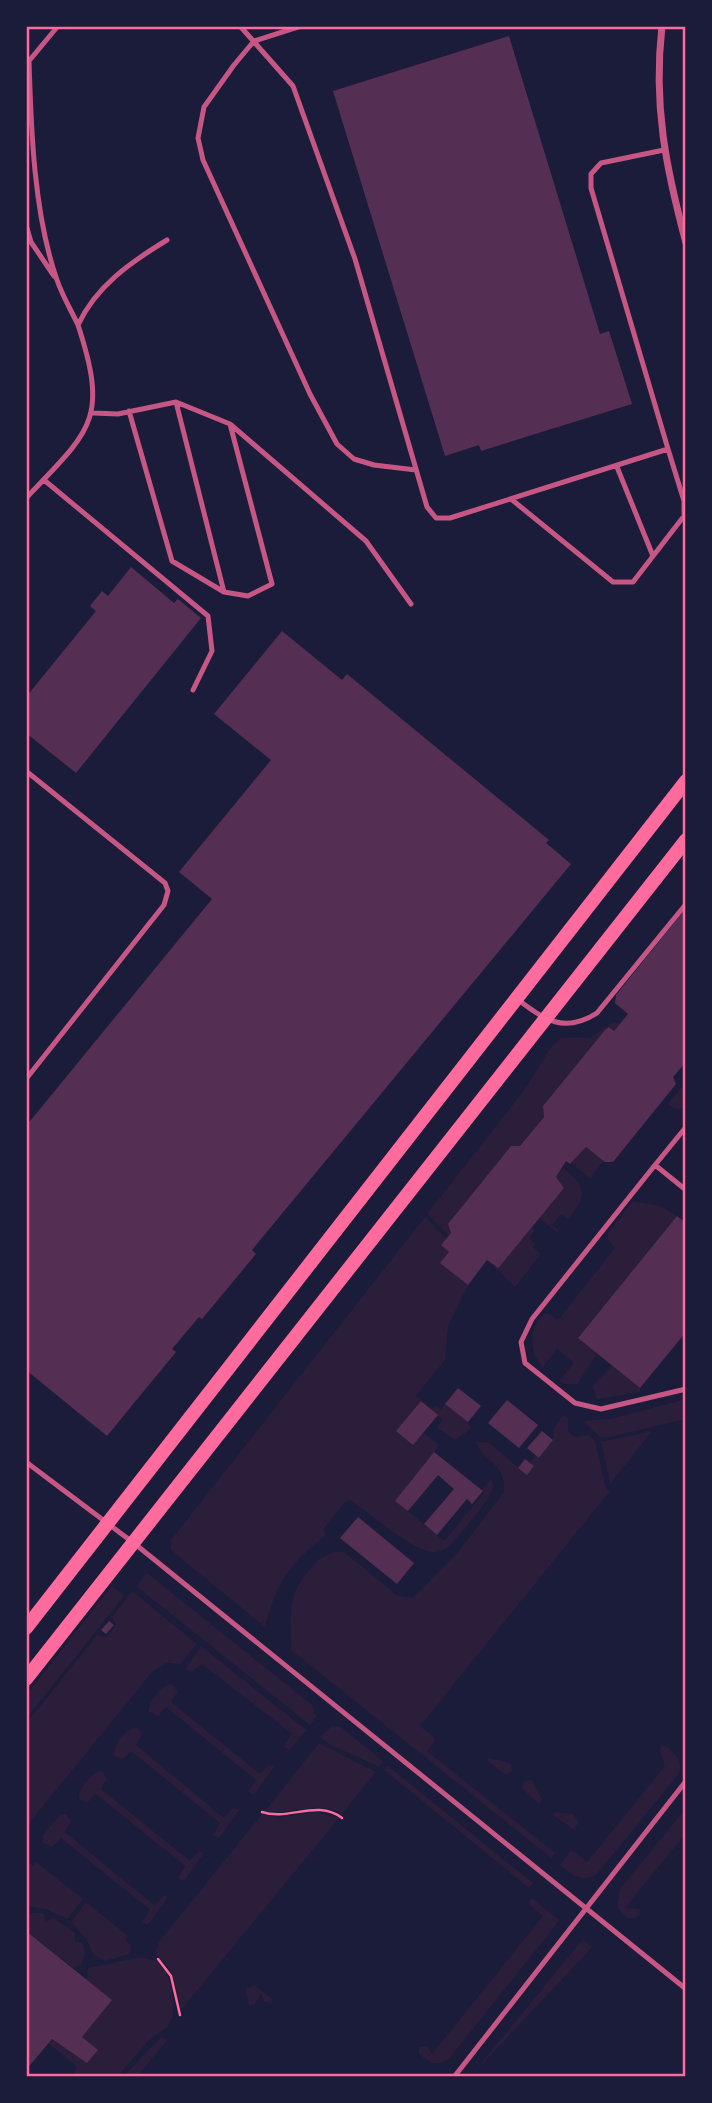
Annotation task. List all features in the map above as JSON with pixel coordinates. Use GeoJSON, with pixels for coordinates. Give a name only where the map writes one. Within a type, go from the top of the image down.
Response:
{"type":"FeatureCollection","features":[{"type":"Feature","properties":{"kind":"main road"},"geometry":{"type":"LineString","coordinates":[[26,1628],[686,781]]}},
{"type":"Feature","properties":{"kind":"main road"},"geometry":{"type":"LineString","coordinates":[[26,1679],[135,1544],[686,840]]}},
{"type":"Feature","properties":{"kind":"street"},"geometry":{"type":"LineString","coordinates":[[662,26],[656,73],[664,150],[686,243]]}},
{"type":"Feature","properties":{"kind":"lane"},"geometry":{"type":"LineString","coordinates":[[57,282],[48,251],[35,166],[28,63],[58,26]]}},
{"type":"Feature","properties":{"kind":"lane"},"geometry":{"type":"LineString","coordinates":[[240,26],[293,86],[355,259],[427,507],[436,518],[450,518],[668,449]]}},
{"type":"Feature","properties":{"kind":"lane"},"geometry":{"type":"LineString","coordinates":[[301,26],[254,41],[204,107],[198,138],[203,160],[310,394],[337,444],[354,459],[374,465],[416,470]]}},
{"type":"Feature","properties":{"kind":"lane"},"geometry":{"type":"LineString","coordinates":[[511,499],[613,582],[634,582],[684,516],[684,501],[591,188],[591,174],[601,163],[664,150]]}},
{"type":"Feature","properties":{"kind":"lane"},"geometry":{"type":"LineString","coordinates":[[26,225],[35,249],[57,282],[78,325],[92,368],[93,413],[77,446],[26,498]]}},
{"type":"Feature","properties":{"kind":"lane"},"geometry":{"type":"LineString","coordinates":[[78,325],[89,302],[97,294],[131,262],[167,240]]}},
{"type":"Feature","properties":{"kind":"lane"},"geometry":{"type":"LineString","coordinates":[[93,413],[118,414],[176,402],[230,424],[366,541],[411,604]]}},
{"type":"Feature","properties":{"kind":"lane"},"geometry":{"type":"LineString","coordinates":[[176,402],[224,592]]}},
{"type":"Feature","properties":{"kind":"lane"},"geometry":{"type":"LineString","coordinates":[[129,411],[172,561],[224,592],[248,596],[272,584],[230,424]]}},
{"type":"Feature","properties":{"kind":"lane"},"geometry":{"type":"LineString","coordinates":[[617,467],[653,556]]}},
{"type":"Feature","properties":{"kind":"lane"},"geometry":{"type":"LineString","coordinates":[[44,480],[208,616],[212,650],[194,690]]}},
{"type":"Feature","properties":{"kind":"lane"},"geometry":{"type":"LineString","coordinates":[[26,781],[29,773],[165,883],[168,891],[164,905],[26,1079]]}},
{"type":"Feature","properties":{"kind":"lane"},"geometry":{"type":"LineString","coordinates":[[515,998],[544,1020],[576,1024],[597,1013],[686,904]]}},
{"type":"Feature","properties":{"kind":"lane"},"geometry":{"type":"LineString","coordinates":[[686,1127],[532,1319],[521,1342],[526,1363],[575,1404],[601,1409],[686,1389]]}},
{"type":"Feature","properties":{"kind":"lane"},"geometry":{"type":"LineString","coordinates":[[655,1165],[686,1189]]}},
{"type":"Feature","properties":{"kind":"lane"},"geometry":{"type":"LineString","coordinates":[[26,1462],[135,1544],[686,1989]]}},
{"type":"Feature","properties":{"kind":"lane"},"geometry":{"type":"LineString","coordinates":[[454,2077],[686,1781]]}},
{"type":"Feature","properties":{"kind":"path"},"geometry":{"type":"LineString","coordinates":[[262,1812],[278,1815],[317,1810],[332,1812],[342,1818]]}},
{"type":"Feature","properties":{"kind":"path"},"geometry":{"type":"LineString","coordinates":[[158,1959],[171,1976],[180,2015]]}},
{"type":"Feature","properties":{"kind":"shaded area"},"geometry":{"type":"Polygon","coordinates":[[[613,1022],[621,1023],[614,1031],[609,1027],[605,1030],[543,1106],[544,1117],[519,1147],[511,1146],[448,1224],[451,1233],[449,1236],[427,1214],[525,1089],[551,1047],[561,1038],[590,1038],[613,1022]]]}},
{"type":"Feature","properties":{"kind":"shaded area"},"geometry":{"type":"Polygon","coordinates":[[[682,1087],[686,1090],[686,1107],[678,1110],[668,1104],[682,1087]]]}},
{"type":"Feature","properties":{"kind":"shaded area"},"geometry":{"type":"Polygon","coordinates":[[[586,1147],[604,1161],[590,1178],[571,1163],[586,1147]]]}},
{"type":"Feature","properties":{"kind":"shaded area"},"geometry":{"type":"Polygon","coordinates":[[[563,1168],[577,1181],[582,1198],[568,1219],[561,1214],[552,1225],[559,1230],[557,1233],[539,1218],[564,1188],[556,1177],[563,1168]]]}},
{"type":"Feature","properties":{"kind":"shaded area"},"geometry":{"type":"Polygon","coordinates":[[[633,1201],[661,1206],[677,1216],[578,1338],[597,1354],[577,1384],[564,1384],[559,1381],[574,1363],[557,1349],[543,1367],[533,1348],[535,1326],[543,1314],[550,1314],[558,1320],[615,1248],[608,1239],[608,1233],[633,1201]]]}},
{"type":"Feature","properties":{"kind":"shaded area"},"geometry":{"type":"Polygon","coordinates":[[[425,1217],[447,1239],[449,1252],[441,1263],[468,1285],[448,1326],[445,1360],[416,1396],[422,1400],[397,1431],[423,1432],[439,1446],[424,1464],[408,1511],[444,1541],[485,1492],[482,1489],[492,1478],[493,1488],[484,1504],[456,1539],[437,1552],[418,1547],[350,1500],[345,1502],[324,1528],[326,1535],[293,1565],[286,1575],[265,1627],[171,1550],[171,1540],[425,1217]]]}},
{"type":"Feature","properties":{"kind":"shaded area"},"geometry":{"type":"Polygon","coordinates":[[[532,1227],[535,1230],[529,1238],[536,1244],[533,1247],[541,1254],[515,1287],[494,1267],[500,1266],[532,1227]]]}},
{"type":"Feature","properties":{"kind":"shaded area"},"geometry":{"type":"Polygon","coordinates":[[[612,1366],[640,1388],[641,1392],[597,1399],[592,1386],[612,1366]]]}},
{"type":"Feature","properties":{"kind":"shaded area"},"geometry":{"type":"Polygon","coordinates":[[[686,1399],[686,1419],[609,1437],[600,1437],[583,1421],[610,1419],[686,1399]]]}},
{"type":"Feature","properties":{"kind":"shaded area"},"geometry":{"type":"Polygon","coordinates":[[[445,1404],[468,1422],[471,1429],[455,1440],[437,1428],[442,1420],[431,1410],[435,1406],[441,1410],[445,1404]]]}},
{"type":"Feature","properties":{"kind":"shaded area"},"geometry":{"type":"Polygon","coordinates":[[[563,1415],[568,1418],[568,1431],[574,1437],[588,1435],[595,1441],[606,1488],[610,1491],[420,1726],[436,1739],[427,1751],[555,1853],[551,1858],[291,1650],[291,1614],[295,1594],[306,1574],[321,1558],[336,1552],[344,1552],[398,1596],[413,1598],[458,1552],[504,1492],[502,1475],[476,1442],[488,1442],[527,1475],[534,1466],[529,1463],[536,1455],[540,1458],[553,1440],[554,1428],[563,1415]]]}},
{"type":"Feature","properties":{"kind":"shaded area"},"geometry":{"type":"Polygon","coordinates":[[[652,1431],[610,1484],[601,1442],[652,1431]]]}},
{"type":"Feature","properties":{"kind":"shaded area"},"geometry":{"type":"Polygon","coordinates":[[[147,1573],[312,1705],[316,1717],[310,1725],[136,1586],[147,1573]]]}},
{"type":"Feature","properties":{"kind":"shaded area"},"geometry":{"type":"Polygon","coordinates":[[[112,1586],[124,1596],[26,1719],[26,1695],[112,1586]]]}},
{"type":"Feature","properties":{"kind":"shaded area"},"geometry":{"type":"Polygon","coordinates":[[[132,1591],[197,1644],[180,1664],[167,1663],[153,1671],[26,1827],[26,1724],[97,1635],[107,1637],[116,1625],[112,1617],[132,1591]]]}},
{"type":"Feature","properties":{"kind":"shaded area"},"geometry":{"type":"Polygon","coordinates":[[[201,1646],[306,1730],[290,1750],[283,1747],[292,1734],[202,1664],[192,1672],[185,1669],[201,1646]]]}},
{"type":"Feature","properties":{"kind":"shaded area"},"geometry":{"type":"Polygon","coordinates":[[[172,1684],[178,1691],[171,1702],[260,1774],[269,1764],[274,1767],[254,1795],[248,1792],[256,1780],[166,1707],[158,1716],[149,1712],[156,1695],[172,1684]]]}},
{"type":"Feature","properties":{"kind":"shaded area"},"geometry":{"type":"Polygon","coordinates":[[[332,1726],[341,1727],[384,1762],[379,1767],[329,1744],[320,1737],[332,1726]]]}},
{"type":"Feature","properties":{"kind":"shaded area"},"geometry":{"type":"Polygon","coordinates":[[[137,1727],[142,1734],[136,1745],[224,1818],[234,1807],[239,1810],[219,1838],[213,1835],[220,1823],[131,1751],[123,1759],[114,1756],[121,1738],[137,1727]]]}},
{"type":"Feature","properties":{"kind":"shaded area"},"geometry":{"type":"Polygon","coordinates":[[[319,1743],[376,1772],[342,1814],[324,1808],[265,1811],[319,1743]]]}},
{"type":"Feature","properties":{"kind":"shaded area"},"geometry":{"type":"Polygon","coordinates":[[[661,1746],[666,1746],[678,1759],[678,1775],[596,1875],[577,1877],[560,1865],[571,1850],[587,1862],[665,1766],[660,1752],[661,1746]]]}},
{"type":"Feature","properties":{"kind":"shaded area"},"geometry":{"type":"Polygon","coordinates":[[[489,1758],[511,1763],[512,1771],[506,1775],[487,1761],[489,1758]]]}},
{"type":"Feature","properties":{"kind":"shaded area"},"geometry":{"type":"Polygon","coordinates":[[[388,1766],[533,1883],[529,1888],[384,1770],[388,1766]]]}},
{"type":"Feature","properties":{"kind":"shaded area"},"geometry":{"type":"Polygon","coordinates":[[[102,1771],[107,1778],[101,1789],[190,1861],[199,1851],[204,1853],[184,1881],[178,1878],[185,1866],[96,1794],[87,1803],[79,1799],[86,1782],[102,1771]]]}},
{"type":"Feature","properties":{"kind":"shaded area"},"geometry":{"type":"Polygon","coordinates":[[[532,1780],[542,1800],[539,1804],[522,1789],[524,1781],[532,1780]]]}},
{"type":"Feature","properties":{"kind":"shaded area"},"geometry":{"type":"Polygon","coordinates":[[[686,1808],[686,1833],[625,1908],[639,1909],[641,1913],[635,1918],[627,1918],[617,1907],[620,1889],[686,1808]]]}},
{"type":"Feature","properties":{"kind":"shaded area"},"geometry":{"type":"Polygon","coordinates":[[[315,1812],[339,1818],[181,2010],[172,1972],[155,1953],[159,1942],[262,1814],[278,1818],[315,1812]]]}},
{"type":"Feature","properties":{"kind":"shaded area"},"geometry":{"type":"Polygon","coordinates":[[[555,1812],[573,1814],[579,1823],[573,1829],[554,1816],[555,1812]]]}},
{"type":"Feature","properties":{"kind":"shaded area"},"geometry":{"type":"Polygon","coordinates":[[[66,1814],[71,1821],[65,1832],[154,1905],[164,1895],[168,1897],[148,1925],[142,1922],[150,1910],[61,1838],[52,1847],[43,1843],[43,1835],[59,1816],[66,1814]]]}},
{"type":"Feature","properties":{"kind":"shaded area"},"geometry":{"type":"Polygon","coordinates":[[[26,1860],[33,1866],[36,1862],[83,1899],[67,1919],[45,1909],[26,1906],[26,1860]]]}},
{"type":"Feature","properties":{"kind":"shaded area"},"geometry":{"type":"Polygon","coordinates":[[[532,1898],[559,1920],[556,1925],[448,2060],[433,2063],[426,2059],[419,2054],[419,2047],[427,2046],[432,2054],[543,1916],[528,1903],[532,1898]]]}},
{"type":"Feature","properties":{"kind":"shaded area"},"geometry":{"type":"Polygon","coordinates":[[[86,1902],[128,1936],[125,1940],[131,1945],[130,1954],[105,1961],[93,1955],[87,1940],[71,1922],[86,1902]]]}},
{"type":"Feature","properties":{"kind":"shaded area"},"geometry":{"type":"Polygon","coordinates":[[[33,1913],[43,1913],[46,1921],[54,1918],[75,1933],[75,1941],[83,1943],[85,1954],[81,1966],[72,1967],[26,1931],[26,1918],[33,1913]]]}},
{"type":"Feature","properties":{"kind":"shaded area"},"geometry":{"type":"Polygon","coordinates":[[[583,1939],[592,1947],[600,1939],[470,2077],[583,1939]]]}},
{"type":"Feature","properties":{"kind":"shaded area"},"geometry":{"type":"Polygon","coordinates":[[[141,1957],[156,1961],[166,1971],[172,1990],[173,2016],[167,2028],[151,2038],[117,2077],[74,2077],[76,2066],[48,2043],[52,2039],[87,2063],[98,2050],[82,2037],[112,2000],[87,1980],[88,1968],[141,1957]]]}},
{"type":"Feature","properties":{"kind":"shaded area"},"geometry":{"type":"Polygon","coordinates":[[[254,1985],[271,1998],[272,2003],[264,2002],[261,1994],[255,2004],[249,2006],[246,1989],[254,1985]]]}},
{"type":"Feature","properties":{"kind":"shaded area"},"geometry":{"type":"Polygon","coordinates":[[[161,2037],[168,2039],[137,2077],[123,2077],[161,2037]]]}},
{"type":"Feature","properties":{"kind":"building"},"geometry":{"type":"Polygon","coordinates":[[[509,36],[600,334],[609,331],[632,404],[481,451],[479,445],[445,456],[333,91],[509,36]]]}},
{"type":"Feature","properties":{"kind":"building"},"geometry":{"type":"Polygon","coordinates":[[[131,567],[174,603],[178,599],[201,618],[76,773],[26,733],[26,697],[96,611],[90,606],[102,591],[108,596],[131,567]]]}},
{"type":"Feature","properties":{"kind":"building"},"geometry":{"type":"Polygon","coordinates":[[[282,631],[342,680],[347,674],[549,840],[546,843],[571,864],[252,1250],[256,1254],[202,1319],[199,1317],[172,1349],[176,1352],[107,1436],[26,1370],[26,1126],[212,899],[179,872],[271,760],[214,714],[282,631]]]}},
{"type":"Feature","properties":{"kind":"building"},"geometry":{"type":"Polygon","coordinates":[[[686,908],[686,1062],[673,1077],[676,1084],[613,1162],[605,1162],[586,1147],[570,1164],[566,1161],[556,1177],[564,1188],[500,1266],[498,1268],[487,1260],[468,1285],[440,1263],[449,1252],[441,1245],[451,1233],[448,1224],[511,1146],[520,1146],[544,1117],[543,1106],[605,1030],[609,1027],[614,1031],[628,1014],[615,1003],[616,995],[686,908]]]}},
{"type":"Feature","properties":{"kind":"building"},"geometry":{"type":"Polygon","coordinates":[[[677,1216],[686,1223],[686,1332],[640,1388],[578,1338],[677,1216]]]}},
{"type":"Feature","properties":{"kind":"building"},"geometry":{"type":"Polygon","coordinates":[[[458,1388],[481,1406],[468,1422],[445,1404],[458,1388]]]}},
{"type":"Feature","properties":{"kind":"building"},"geometry":{"type":"Polygon","coordinates":[[[507,1400],[538,1425],[519,1448],[488,1423],[507,1400]]]}},
{"type":"Feature","properties":{"kind":"building"},"geometry":{"type":"Polygon","coordinates":[[[421,1401],[438,1415],[413,1445],[396,1431],[421,1401]]]}},
{"type":"Feature","properties":{"kind":"building"},"geometry":{"type":"Polygon","coordinates":[[[542,1431],[553,1440],[539,1458],[527,1448],[542,1431]]]}},
{"type":"Feature","properties":{"kind":"building"},"geometry":{"type":"Polygon","coordinates":[[[434,1452],[483,1491],[472,1504],[467,1499],[437,1535],[424,1524],[454,1489],[438,1475],[408,1511],[395,1501],[434,1452]]]}},
{"type":"Feature","properties":{"kind":"building"},"geometry":{"type":"Polygon","coordinates":[[[525,1459],[534,1466],[527,1475],[518,1468],[525,1459]]]}},
{"type":"Feature","properties":{"kind":"building"},"geometry":{"type":"Polygon","coordinates":[[[358,1517],[414,1563],[397,1584],[340,1538],[358,1517]]]}},
{"type":"Feature","properties":{"kind":"building"},"geometry":{"type":"Polygon","coordinates":[[[109,1621],[114,1625],[106,1634],[101,1630],[109,1621]]]}},
{"type":"Feature","properties":{"kind":"building"},"geometry":{"type":"Polygon","coordinates":[[[26,1931],[112,2000],[82,2037],[98,2050],[87,2063],[52,2039],[26,2070],[26,1931]]]}}]}
